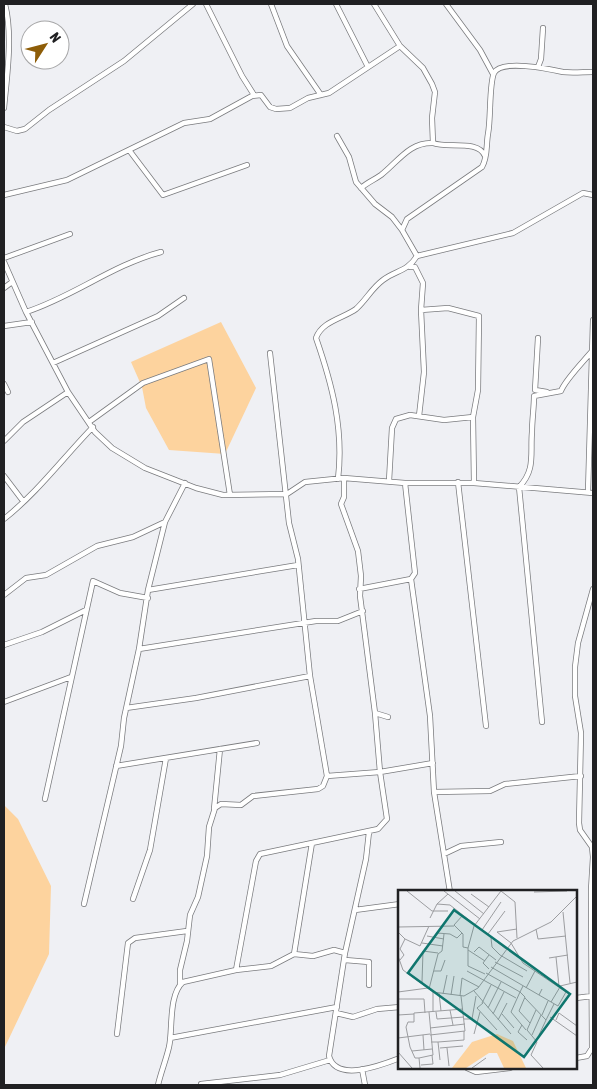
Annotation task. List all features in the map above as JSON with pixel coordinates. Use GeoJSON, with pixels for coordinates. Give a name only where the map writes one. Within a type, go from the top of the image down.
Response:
{"type":"FeatureCollection","features":[{"type":"Feature","properties":{"kind":"street"},"geometry":{"type":"LineString","coordinates":[[4,108],[8,14],[5,4]]}},
{"type":"Feature","properties":{"kind":"street"},"geometry":{"type":"LineString","coordinates":[[4,127],[17,131],[25,129],[49,110],[124,61],[193,4]]}},
{"type":"Feature","properties":{"kind":"street"},"geometry":{"type":"LineString","coordinates":[[206,4],[242,76],[254,95]]}},
{"type":"Feature","properties":{"kind":"street"},"geometry":{"type":"LineString","coordinates":[[271,4],[287,46],[321,95]]}},
{"type":"Feature","properties":{"kind":"street"},"geometry":{"type":"LineString","coordinates":[[336,4],[368,67]]}},
{"type":"Feature","properties":{"kind":"street"},"geometry":{"type":"LineString","coordinates":[[374,4],[400,46],[423,68],[432,84],[435,92],[433,143]]}},
{"type":"Feature","properties":{"kind":"street"},"geometry":{"type":"LineString","coordinates":[[402,230],[407,219],[482,167],[486,160],[486,147],[491,121],[493,74],[480,50],[446,4]]}},
{"type":"Feature","properties":{"kind":"street"},"geometry":{"type":"LineString","coordinates":[[538,67],[541,59],[543,28]]}},
{"type":"Feature","properties":{"kind":"street"},"geometry":{"type":"LineString","coordinates":[[4,195],[68,180],[184,123],[210,119],[254,95],[261,95],[270,107],[282,110],[329,93],[400,46]]}},
{"type":"Feature","properties":{"kind":"street"},"geometry":{"type":"LineString","coordinates":[[493,74],[498,67],[506,65],[538,67],[564,72],[593,72]]}},
{"type":"Feature","properties":{"kind":"street"},"geometry":{"type":"LineString","coordinates":[[337,136],[349,157],[356,182],[402,230],[417,256]]}},
{"type":"Feature","properties":{"kind":"street"},"geometry":{"type":"LineString","coordinates":[[361,188],[381,175],[403,153],[425,142],[480,149],[486,160]]}},
{"type":"Feature","properties":{"kind":"street"},"geometry":{"type":"LineString","coordinates":[[130,150],[163,194],[246,165]]}},
{"type":"Feature","properties":{"kind":"street"},"geometry":{"type":"LineString","coordinates":[[410,267],[417,256],[514,233],[583,193],[593,195]]}},
{"type":"Feature","properties":{"kind":"street"},"geometry":{"type":"LineString","coordinates":[[4,258],[70,234]]}},
{"type":"Feature","properties":{"kind":"street"},"geometry":{"type":"LineString","coordinates":[[26,312],[51,305],[106,273],[141,257],[161,252]]}},
{"type":"Feature","properties":{"kind":"street"},"geometry":{"type":"LineString","coordinates":[[4,262],[26,312],[68,392],[89,422],[112,448],[145,468],[196,488],[230,495],[287,494],[305,482],[341,478],[405,483],[474,482],[519,488],[590,492],[593,320]]}},
{"type":"Feature","properties":{"kind":"street"},"geometry":{"type":"LineString","coordinates":[[236,970],[257,857],[265,851],[369,832],[382,826],[386,819],[359,589],[361,576],[358,550],[342,504],[344,498],[335,398],[316,338],[318,333],[327,325],[356,308],[383,279],[410,267],[415,267],[423,283],[421,310],[424,359],[419,416]]}},
{"type":"Feature","properties":{"kind":"street"},"geometry":{"type":"LineString","coordinates":[[4,288],[12,282]]}},
{"type":"Feature","properties":{"kind":"street"},"geometry":{"type":"LineString","coordinates":[[53,363],[158,316],[184,298]]}},
{"type":"Feature","properties":{"kind":"street"},"geometry":{"type":"LineString","coordinates":[[421,310],[448,308],[479,316],[478,390],[473,417],[474,482]]}},
{"type":"Feature","properties":{"kind":"street"},"geometry":{"type":"LineString","coordinates":[[4,326],[32,322]]}},
{"type":"Feature","properties":{"kind":"street"},"geometry":{"type":"LineString","coordinates":[[538,338],[535,390],[544,392],[561,391]]}},
{"type":"Feature","properties":{"kind":"street"},"geometry":{"type":"LineString","coordinates":[[561,391],[564,384],[593,350]]}},
{"type":"Feature","properties":{"kind":"street"},"geometry":{"type":"LineString","coordinates":[[214,810],[221,804],[240,805],[253,796],[318,790],[323,786],[327,776],[310,676],[298,565],[289,523],[270,353]]}},
{"type":"Feature","properties":{"kind":"street"},"geometry":{"type":"LineString","coordinates":[[89,422],[143,383],[209,359],[230,495]]}},
{"type":"Feature","properties":{"kind":"street"},"geometry":{"type":"LineString","coordinates":[[4,384],[8,392]]}},
{"type":"Feature","properties":{"kind":"street"},"geometry":{"type":"LineString","coordinates":[[542,722],[519,488],[529,475],[533,458],[531,434],[534,396],[561,391]]}},
{"type":"Feature","properties":{"kind":"street"},"geometry":{"type":"LineString","coordinates":[[4,441],[23,422],[68,392]]}},
{"type":"Feature","properties":{"kind":"street"},"geometry":{"type":"LineString","coordinates":[[389,481],[393,423],[401,416],[419,416],[444,420],[473,417]]}},
{"type":"Feature","properties":{"kind":"street"},"geometry":{"type":"LineString","coordinates":[[4,520],[38,489],[64,456],[93,427]]}},
{"type":"Feature","properties":{"kind":"street"},"geometry":{"type":"LineString","coordinates":[[4,476],[23,501]]}},
{"type":"Feature","properties":{"kind":"street"},"geometry":{"type":"LineString","coordinates":[[458,482],[486,726]]}},
{"type":"Feature","properties":{"kind":"street"},"geometry":{"type":"LineString","coordinates":[[84,904],[121,746],[126,708],[139,649],[148,590],[165,522],[185,483]]}},
{"type":"Feature","properties":{"kind":"street"},"geometry":{"type":"LineString","coordinates":[[405,483],[415,573],[411,579],[430,716],[434,792],[448,890]]}},
{"type":"Feature","properties":{"kind":"street"},"geometry":{"type":"LineString","coordinates":[[4,594],[26,578],[46,575],[90,549],[114,540],[133,537],[165,522]]}},
{"type":"Feature","properties":{"kind":"street"},"geometry":{"type":"LineString","coordinates":[[148,590],[298,565]]}},
{"type":"Feature","properties":{"kind":"street"},"geometry":{"type":"LineString","coordinates":[[359,589],[411,579]]}},
{"type":"Feature","properties":{"kind":"street"},"geometry":{"type":"LineString","coordinates":[[45,799],[93,581],[120,593],[148,598]]}},
{"type":"Feature","properties":{"kind":"street"},"geometry":{"type":"LineString","coordinates":[[577,1058],[587,1056],[591,1052],[593,987],[591,890],[593,857],[592,847],[578,824],[581,733],[575,696],[575,667],[578,643],[593,590]]}},
{"type":"Feature","properties":{"kind":"street"},"geometry":{"type":"LineString","coordinates":[[4,645],[42,632],[86,610]]}},
{"type":"Feature","properties":{"kind":"street"},"geometry":{"type":"LineString","coordinates":[[139,649],[304,623],[338,620],[363,611]]}},
{"type":"Feature","properties":{"kind":"street"},"geometry":{"type":"LineString","coordinates":[[126,708],[196,698],[310,676]]}},
{"type":"Feature","properties":{"kind":"street"},"geometry":{"type":"LineString","coordinates":[[4,702],[71,677]]}},
{"type":"Feature","properties":{"kind":"street"},"geometry":{"type":"LineString","coordinates":[[375,713],[388,717]]}},
{"type":"Feature","properties":{"kind":"street"},"geometry":{"type":"LineString","coordinates":[[116,766],[257,744]]}},
{"type":"Feature","properties":{"kind":"street"},"geometry":{"type":"LineString","coordinates":[[158,1085],[170,1038],[172,1008],[180,984],[180,970],[188,941],[187,930],[208,856],[208,835],[214,810],[220,749]]}},
{"type":"Feature","properties":{"kind":"street"},"geometry":{"type":"LineString","coordinates":[[133,900],[150,850],[166,758]]}},
{"type":"Feature","properties":{"kind":"street"},"geometry":{"type":"LineString","coordinates":[[327,776],[380,772],[433,763]]}},
{"type":"Feature","properties":{"kind":"street"},"geometry":{"type":"LineString","coordinates":[[434,792],[490,791],[505,784],[581,776]]}},
{"type":"Feature","properties":{"kind":"street"},"geometry":{"type":"LineString","coordinates":[[330,1060],[345,953],[366,859],[369,832]]}},
{"type":"Feature","properties":{"kind":"street"},"geometry":{"type":"LineString","coordinates":[[444,854],[461,846],[501,842]]}},
{"type":"Feature","properties":{"kind":"street"},"geometry":{"type":"LineString","coordinates":[[294,954],[312,843]]}},
{"type":"Feature","properties":{"kind":"street"},"geometry":{"type":"LineString","coordinates":[[355,910],[398,904]]}},
{"type":"Feature","properties":{"kind":"street"},"geometry":{"type":"LineString","coordinates":[[117,1034],[128,943],[135,938],[187,930]]}},
{"type":"Feature","properties":{"kind":"street"},"geometry":{"type":"LineString","coordinates":[[180,984],[187,980],[236,970],[271,966],[294,954],[313,956],[334,950],[345,953]]}},
{"type":"Feature","properties":{"kind":"street"},"geometry":{"type":"LineString","coordinates":[[344,960],[369,962],[369,985]]}},
{"type":"Feature","properties":{"kind":"street"},"geometry":{"type":"LineString","coordinates":[[577,998],[592,996]]}},
{"type":"Feature","properties":{"kind":"street"},"geometry":{"type":"LineString","coordinates":[[170,1038],[337,1007]]}},
{"type":"Feature","properties":{"kind":"street"},"geometry":{"type":"LineString","coordinates":[[336,1014],[353,1017],[377,1009],[398,1007]]}},
{"type":"Feature","properties":{"kind":"street"},"geometry":{"type":"LineString","coordinates":[[330,1060],[344,1071],[378,1066],[398,1059]]}},
{"type":"Feature","properties":{"kind":"street"},"geometry":{"type":"LineString","coordinates":[[201,1084],[280,1075],[330,1060]]}},
{"type":"Feature","properties":{"kind":"street"},"geometry":{"type":"LineString","coordinates":[[362,1068],[365,1085]]}},
{"type":"Feature","properties":{"kind":"street"},"geometry":{"type":"LineString","coordinates":[[469,1069],[476,1072],[502,1069]]}},
{"type":"Feature","properties":{"kind":"shaded area"},"geometry":{"type":"Polygon","coordinates":[[[221,322],[256,388],[225,454],[169,450],[146,408],[142,387],[131,362],[221,322]]]}},
{"type":"Feature","properties":{"kind":"shaded area"},"geometry":{"type":"Polygon","coordinates":[[[4,805],[18,819],[51,886],[49,954],[4,1049],[4,805]]]}}]}
